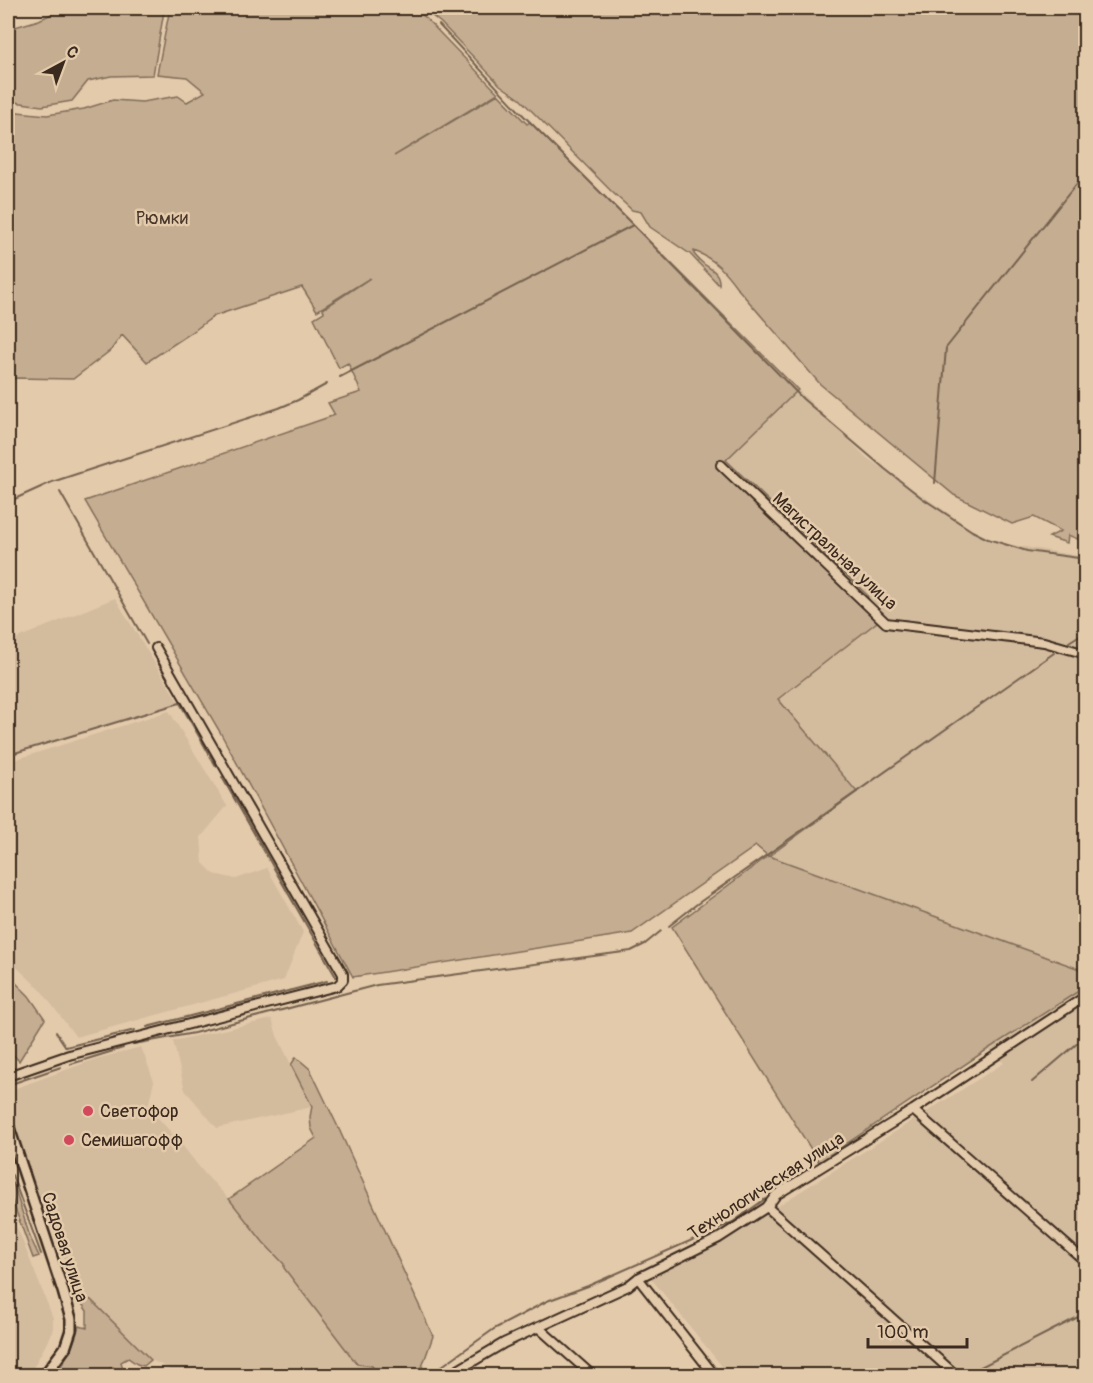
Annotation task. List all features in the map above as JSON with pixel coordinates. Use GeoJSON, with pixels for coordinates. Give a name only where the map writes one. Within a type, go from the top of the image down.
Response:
{"type":"FeatureCollection","features":[{"type":"Feature","properties":{"kind":"main road","name":"Садовая улица"},"geometry":{"type":"LineString","coordinates":[[8,1125],[71,1319],[66,1348],[44,1376]]}},
{"type":"Feature","properties":{"kind":"street","name":"Магистральная улица"},"geometry":{"type":"LineString","coordinates":[[721,465],[886,623],[1044,642],[1086,654]]}},
{"type":"Feature","properties":{"kind":"street"},"geometry":{"type":"LineString","coordinates":[[8,1076],[69,1055],[337,986],[343,980],[343,974],[156,648]]}},
{"type":"Feature","properties":{"kind":"street","name":"Технологическая улица"},"geometry":{"type":"LineString","coordinates":[[448,1376],[504,1342],[628,1286],[638,1278],[719,1238],[767,1207],[776,1195],[913,1110],[1085,996]]}},
{"type":"Feature","properties":{"kind":"street"},"geometry":{"type":"LineString","coordinates":[[913,1110],[1086,1262]]}},
{"type":"Feature","properties":{"kind":"street"},"geometry":{"type":"LineString","coordinates":[[767,1207],[957,1376]]}},
{"type":"Feature","properties":{"kind":"street"},"geometry":{"type":"LineString","coordinates":[[638,1278],[715,1376]]}},
{"type":"Feature","properties":{"kind":"street"},"geometry":{"type":"LineString","coordinates":[[539,1328],[593,1376]]}},
{"type":"Feature","properties":{"kind":"shaded area"},"geometry":{"type":"Polygon","coordinates":[[[798,390],[867,458],[989,541],[1085,557],[1085,971],[768,856],[777,699],[795,527],[726,460],[798,390]]]}},
{"type":"Feature","properties":{"kind":"shaded area"},"geometry":{"type":"Polygon","coordinates":[[[115,598],[179,703],[8,756],[8,642],[115,598]]]}},
{"type":"Feature","properties":{"kind":"shaded area"},"geometry":{"type":"Polygon","coordinates":[[[169,711],[227,806],[201,837],[203,863],[214,874],[236,879],[267,868],[303,932],[284,980],[76,1037],[40,989],[8,959],[8,762],[169,711]]]}},
{"type":"Feature","properties":{"kind":"shaded area"},"geometry":{"type":"Polygon","coordinates":[[[1085,987],[1085,1375],[729,1375],[650,1277],[722,1241],[1004,1063],[988,1049],[1085,987]]]}},
{"type":"Feature","properties":{"kind":"shaded area"},"geometry":{"type":"Polygon","coordinates":[[[272,1019],[277,1036],[312,1107],[217,1128],[185,1090],[173,1041],[272,1019]]]}},
{"type":"Feature","properties":{"kind":"shaded area"},"geometry":{"type":"Polygon","coordinates":[[[141,1047],[154,1081],[148,1107],[284,1264],[284,1268],[357,1364],[372,1366],[378,1375],[176,1375],[151,1360],[78,1289],[64,1259],[49,1208],[43,1209],[8,1106],[8,1091],[96,1059],[141,1047]]]}},
{"type":"Feature","properties":{"kind":"shaded area"},"geometry":{"type":"Polygon","coordinates":[[[17,1227],[53,1318],[51,1335],[31,1372],[8,1370],[8,1235],[17,1227]]]}},
{"type":"Feature","properties":{"kind":"green space"},"geometry":{"type":"Polygon","coordinates":[[[64,8],[167,8],[164,11],[153,75],[111,76],[88,81],[72,101],[42,106],[8,101],[8,29],[39,20],[64,8]]]}},
{"type":"Feature","properties":{"kind":"green space","name":"Рюмки"},"geometry":{"type":"Polygon","coordinates":[[[170,8],[416,8],[498,93],[394,156],[498,94],[527,124],[530,122],[798,390],[726,460],[867,595],[877,622],[778,699],[857,792],[769,856],[1085,971],[1085,987],[819,1162],[672,927],[768,856],[756,846],[632,933],[353,977],[220,732],[85,501],[335,415],[328,403],[361,392],[348,363],[339,368],[314,318],[324,312],[323,309],[370,278],[317,311],[302,287],[214,316],[147,362],[122,335],[111,350],[73,379],[15,378],[8,384],[8,111],[47,115],[84,109],[113,100],[142,102],[178,96],[187,102],[205,92],[187,77],[157,74],[170,8]]]}},
{"type":"Feature","properties":{"kind":"green space"},"geometry":{"type":"Polygon","coordinates":[[[422,8],[1085,8],[1085,542],[1068,535],[1067,543],[1049,537],[1061,531],[1034,517],[1012,524],[954,495],[820,384],[719,266],[694,251],[699,260],[715,273],[719,285],[690,254],[650,227],[641,212],[632,210],[612,192],[520,99],[500,85],[441,23],[422,8]]]}},
{"type":"Feature","properties":{"kind":"green space"},"geometry":{"type":"Polygon","coordinates":[[[8,975],[29,996],[45,1019],[19,1061],[8,1049],[8,975]]]}},
{"type":"Feature","properties":{"kind":"green space"},"geometry":{"type":"Polygon","coordinates":[[[296,1057],[310,1069],[433,1336],[422,1367],[424,1375],[378,1375],[372,1366],[357,1364],[284,1268],[284,1264],[263,1242],[229,1199],[316,1138],[311,1128],[312,1106],[291,1065],[296,1057]]]}},
{"type":"Feature","properties":{"kind":"green space"},"geometry":{"type":"Polygon","coordinates":[[[13,1183],[30,1237],[39,1256],[33,1258],[8,1189],[13,1183]]]}},
{"type":"Feature","properties":{"kind":"green space"},"geometry":{"type":"Polygon","coordinates":[[[76,1295],[91,1300],[151,1360],[144,1366],[128,1358],[121,1362],[123,1369],[120,1375],[113,1367],[97,1375],[56,1375],[72,1347],[79,1326],[87,1328],[87,1311],[76,1295]]]}},
{"type":"Feature","properties":{"kind":"waterway"},"geometry":{"type":"LineString","coordinates":[[439,25],[519,111],[633,225]]}},
{"type":"Feature","properties":{"kind":"waterway"},"geometry":{"type":"LineString","coordinates":[[935,483],[946,348],[1086,172]]}},
{"type":"Feature","properties":{"kind":"waterway"},"geometry":{"type":"LineString","coordinates":[[340,377],[633,225],[803,399],[922,498],[988,539],[1027,551],[1086,559]]}},
{"type":"Feature","properties":{"kind":"waterway"},"geometry":{"type":"LineString","coordinates":[[8,502],[52,482],[279,408],[327,384]]}},
{"type":"Feature","properties":{"kind":"waterway"},"geometry":{"type":"LineString","coordinates":[[60,492],[147,644]]}},
{"type":"Feature","properties":{"kind":"waterway"},"geometry":{"type":"LineString","coordinates":[[1069,642],[1086,631]]}},
{"type":"Feature","properties":{"kind":"waterway"},"geometry":{"type":"LineString","coordinates":[[669,926],[1054,653]]}},
{"type":"Feature","properties":{"kind":"waterway"},"geometry":{"type":"LineString","coordinates":[[157,661],[171,685]]}},
{"type":"Feature","properties":{"kind":"waterway"},"geometry":{"type":"LineString","coordinates":[[8,755],[180,703],[216,766]]}},
{"type":"Feature","properties":{"kind":"waterway"},"geometry":{"type":"LineString","coordinates":[[222,777],[336,977]]}},
{"type":"Feature","properties":{"kind":"waterway"},"geometry":{"type":"LineString","coordinates":[[134,1044],[194,1033],[377,985],[631,951],[645,944],[661,931]]}},
{"type":"Feature","properties":{"kind":"waterway"},"geometry":{"type":"LineString","coordinates":[[147,1027],[327,981]]}},
{"type":"Feature","properties":{"kind":"waterway"},"geometry":{"type":"LineString","coordinates":[[56,1032],[66,1047],[135,1030]]}},
{"type":"Feature","properties":{"kind":"waterway"},"geometry":{"type":"LineString","coordinates":[[1032,1082],[1086,1036]]}},
{"type":"Feature","properties":{"kind":"waterway"},"geometry":{"type":"LineString","coordinates":[[71,1064],[123,1048]]}},
{"type":"Feature","properties":{"kind":"waterway"},"geometry":{"type":"LineString","coordinates":[[8,1085],[61,1067]]}},
{"type":"Feature","properties":{"kind":"waterway"},"geometry":{"type":"LineString","coordinates":[[8,1164],[9,1168]]}},
{"type":"Feature","properties":{"kind":"waterway"},"geometry":{"type":"LineString","coordinates":[[12,1175],[41,1254]]}},
{"type":"Feature","properties":{"kind":"waterway"},"geometry":{"type":"LineString","coordinates":[[428,1376],[494,1329],[547,1301],[588,1286],[733,1222],[765,1199]]}},
{"type":"Feature","properties":{"kind":"waterway"},"geometry":{"type":"LineString","coordinates":[[965,1375],[1086,1313]]}},
{"type":"Feature","properties":{"kind":"place","name":"Светофор"},"geometry":{"type":"Point","coordinates":[88,1111]}},
{"type":"Feature","properties":{"kind":"place","name":"Семишагофф"},"geometry":{"type":"Point","coordinates":[69,1140]}}]}
